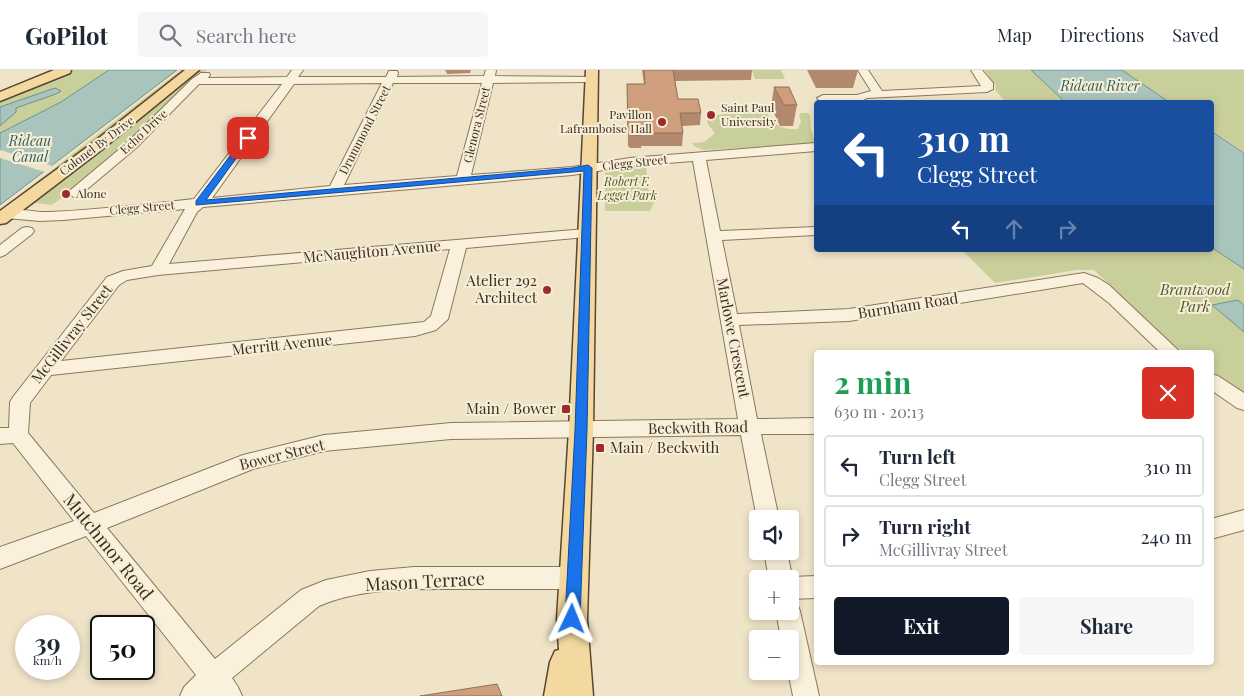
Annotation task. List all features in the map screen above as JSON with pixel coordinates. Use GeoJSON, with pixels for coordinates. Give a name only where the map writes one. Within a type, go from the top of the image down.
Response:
{"type":"FeatureCollection","features":[{"type":"Feature","properties":{"kind":"main road"},"geometry":{"type":"LineString","coordinates":[[0,97],[65,70]]}},
{"type":"Feature","properties":{"kind":"main road"},"geometry":{"type":"LineString","coordinates":[[560,696],[572,619],[581,430],[592,74]]}},
{"type":"Feature","properties":{"kind":"main road","name":"Colonel By Drive"},"geometry":{"type":"LineString","coordinates":[[3,216],[194,76]]}},
{"type":"Feature","properties":{"kind":"main road"},"geometry":{"type":"LineString","coordinates":[[572,619],[577,696]]}},
{"type":"Feature","properties":{"kind":"street","name":"Echo Drive"},"geometry":{"type":"LineString","coordinates":[[74,193],[132,145],[194,76],[212,70]]}},
{"type":"Feature","properties":{"kind":"street"},"geometry":{"type":"LineString","coordinates":[[158,270],[191,210],[199,203],[298,70]]}},
{"type":"Feature","properties":{"kind":"street"},"geometry":{"type":"LineString","coordinates":[[862,70],[878,94]]}},
{"type":"Feature","properties":{"kind":"street"},"geometry":{"type":"LineString","coordinates":[[862,100],[862,96],[878,94],[984,90],[989,87],[976,70]]}},
{"type":"Feature","properties":{"kind":"street"},"geometry":{"type":"LineString","coordinates":[[194,76],[290,81],[392,75],[592,74]]}},
{"type":"Feature","properties":{"kind":"street","name":"Drummond Street"},"geometry":{"type":"LineString","coordinates":[[335,190],[392,75]]}},
{"type":"Feature","properties":{"kind":"street","name":"Glenora Street"},"geometry":{"type":"LineString","coordinates":[[463,180],[490,75]]}},
{"type":"Feature","properties":{"kind":"street"},"geometry":{"type":"LineString","coordinates":[[822,98],[849,100]]}},
{"type":"Feature","properties":{"kind":"street","name":"Clegg Street"},"geometry":{"type":"LineString","coordinates":[[3,216],[57,216],[335,190],[572,171],[700,156],[814,146]]}},
{"type":"Feature","properties":{"kind":"street","name":"Marlowe Crescent"},"geometry":{"type":"LineString","coordinates":[[700,156],[749,427],[766,510]]}},
{"type":"Feature","properties":{"kind":"street"},"geometry":{"type":"LineString","coordinates":[[0,252],[27,231]]}},
{"type":"Feature","properties":{"kind":"street"},"geometry":{"type":"LineString","coordinates":[[714,236],[814,231]]}},
{"type":"Feature","properties":{"kind":"street","name":"McNaughton Avenue"},"geometry":{"type":"LineString","coordinates":[[158,270],[586,233]]}},
{"type":"Feature","properties":{"kind":"street","name":"Merritt Avenue"},"geometry":{"type":"LineString","coordinates":[[45,368],[64,368],[414,330],[430,326],[439,319],[459,244]]}},
{"type":"Feature","properties":{"kind":"street","name":"McGillivray Street"},"geometry":{"type":"LineString","coordinates":[[9,435],[20,402],[113,280],[122,276],[158,270]]}},
{"type":"Feature","properties":{"kind":"street","name":"Burnham Road"},"geometry":{"type":"LineString","coordinates":[[730,320],[848,315],[1084,278],[1098,283],[1156,342],[1168,350]]}},
{"type":"Feature","properties":{"kind":"street"},"geometry":{"type":"LineString","coordinates":[[1214,382],[1244,403]]}},
{"type":"Feature","properties":{"kind":"street","name":"Beckwith Road"},"geometry":{"type":"LineString","coordinates":[[581,430],[814,426]]}},
{"type":"Feature","properties":{"kind":"street","name":"Bower Street"},"geometry":{"type":"LineString","coordinates":[[0,558],[250,461],[315,444],[451,431],[581,430]]}},
{"type":"Feature","properties":{"kind":"street","name":"Mutchmor Road"},"geometry":{"type":"LineString","coordinates":[[9,435],[90,524],[221,686]]}},
{"type":"Feature","properties":{"kind":"street"},"geometry":{"type":"LineString","coordinates":[[1214,528],[1244,520]]}},
{"type":"Feature","properties":{"kind":"street","name":"Mason Terrace"},"geometry":{"type":"LineString","coordinates":[[193,696],[221,686],[310,598],[326,591],[370,582],[414,578],[574,578]]}},
{"type":"Feature","properties":{"kind":"street"},"geometry":{"type":"LineString","coordinates":[[799,588],[814,587]]}},
{"type":"Feature","properties":{"kind":"street"},"geometry":{"type":"LineString","coordinates":[[790,620],[806,696]]}},
{"type":"Feature","properties":{"kind":"green space"},"geometry":{"type":"Polygon","coordinates":[[[71,70],[109,70],[61,102],[0,133],[0,100],[71,70]]]}},
{"type":"Feature","properties":{"kind":"green space"},"geometry":{"type":"Polygon","coordinates":[[[181,70],[188,70],[0,215],[0,210],[181,70]]]}},
{"type":"Feature","properties":{"kind":"green space"},"geometry":{"type":"Polygon","coordinates":[[[199,70],[207,70],[188,84],[152,123],[95,173],[52,205],[35,203],[34,201],[172,94],[199,70]]]}},
{"type":"Feature","properties":{"kind":"green space"},"geometry":{"type":"Polygon","coordinates":[[[752,70],[781,70],[785,79],[755,79],[752,70]]]}},
{"type":"Feature","properties":{"kind":"green space"},"geometry":{"type":"Polygon","coordinates":[[[985,70],[1031,70],[1063,100],[1004,100],[995,90],[996,86],[985,70]]]}},
{"type":"Feature","properties":{"kind":"green space"},"geometry":{"type":"Polygon","coordinates":[[[1122,70],[1244,70],[1244,152],[1214,132],[1214,100],[1166,100],[1122,70]]]}},
{"type":"Feature","properties":{"kind":"green space"},"geometry":{"type":"Polygon","coordinates":[[[734,112],[767,113],[779,126],[798,129],[801,121],[799,115],[807,113],[810,115],[814,143],[703,150],[692,143],[704,142],[714,134],[707,123],[708,117],[734,112]]]}},
{"type":"Feature","properties":{"kind":"green space","name":"Robert F. Legget Park"},"geometry":{"type":"Polygon","coordinates":[[[646,165],[648,189],[656,198],[650,211],[605,211],[605,172],[620,167],[646,165]]]}},
{"type":"Feature","properties":{"kind":"green space","name":"Brantwood Park"},"geometry":{"type":"Polygon","coordinates":[[[1214,249],[1244,269],[1244,393],[1214,374],[1214,350],[1181,350],[1169,342],[1094,270],[1077,270],[995,283],[964,252],[1214,252],[1214,249]]]}},
{"type":"Feature","properties":{"kind":"water","name":"Rideau Canal"},"geometry":{"type":"Polygon","coordinates":[[[109,70],[177,70],[0,205],[0,133],[61,102],[109,70]]]}},
{"type":"Feature","properties":{"kind":"water","name":"Rideau River"},"geometry":{"type":"Polygon","coordinates":[[[1031,70],[1122,70],[1166,100],[1063,100],[1031,70]]]}},
{"type":"Feature","properties":{"kind":"water"},"geometry":{"type":"Polygon","coordinates":[[[55,88],[61,91],[16,108],[16,112],[0,126],[0,107],[55,88]]]}},
{"type":"Feature","properties":{"kind":"water"},"geometry":{"type":"Polygon","coordinates":[[[1214,133],[1244,153],[1244,269],[1214,249],[1214,133]]]}},
{"type":"Feature","properties":{"kind":"water"},"geometry":{"type":"Polygon","coordinates":[[[1238,300],[1244,305],[1244,332],[1212,305],[1238,300]]]}},
{"type":"Feature","properties":{"kind":"pier"},"geometry":{"type":"Polygon","coordinates":[[[0,150],[56,167],[48,173],[0,158],[0,150]]]}},
{"type":"Feature","properties":{"kind":"building"},"geometry":{"type":"Polygon","coordinates":[[[644,70],[673,70],[678,99],[698,99],[701,113],[680,113],[683,133],[641,133],[641,135],[630,135],[628,133],[627,84],[645,84],[644,70]]]}},
{"type":"Feature","properties":{"kind":"building"},"geometry":{"type":"Polygon","coordinates":[[[774,87],[789,87],[797,105],[784,105],[774,87]]]}},
{"type":"Feature","properties":{"kind":"building"},"geometry":{"type":"Polygon","coordinates":[[[497,684],[502,696],[420,696],[497,684]]]}},
{"type":"Feature","properties":{"kind":"place","name":"Saint Paul University"},"geometry":{"type":"Point","coordinates":[711,115]}},
{"type":"Feature","properties":{"kind":"place","name":"Pavillon Laframboise Hall"},"geometry":{"type":"Point","coordinates":[662,122]}},
{"type":"Feature","properties":{"kind":"place","name":"Alone"},"geometry":{"type":"Point","coordinates":[66,194]}},
{"type":"Feature","properties":{"kind":"place","name":"Atelier 292 Architect"},"geometry":{"type":"Point","coordinates":[547,290]}},
{"type":"Feature","properties":{"kind":"place","name":"Main / Bower"},"geometry":{"type":"Point","coordinates":[566,409]}},
{"type":"Feature","properties":{"kind":"place","name":"Main / Beckwith"},"geometry":{"type":"Point","coordinates":[600,448]}},
{"type":"Feature","properties":{"kind":"route"},"geometry":{"type":"LineString","coordinates":[[248,138],[199,203],[572,171],[588,168],[581,430],[572,619]]}}]}
